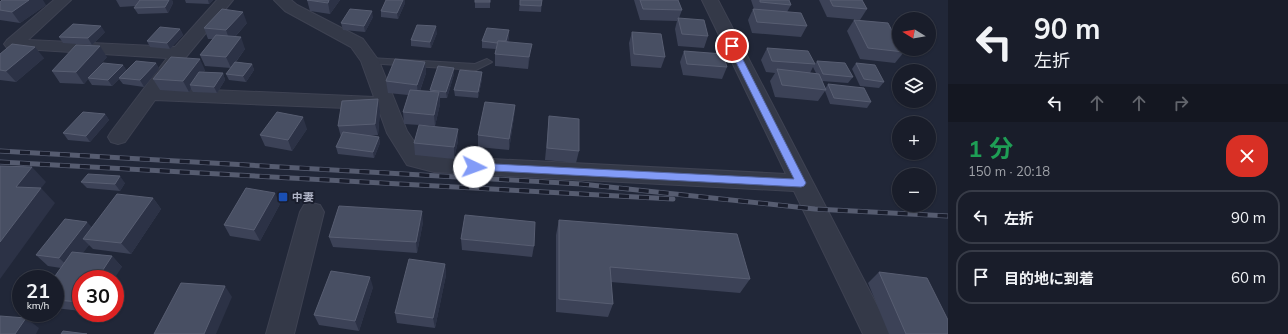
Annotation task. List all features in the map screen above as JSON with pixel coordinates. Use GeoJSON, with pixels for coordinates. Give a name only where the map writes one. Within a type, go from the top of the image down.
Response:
{"type":"FeatureCollection","features":[{"type":"Feature","properties":{"kind":"street"},"geometry":{"type":"LineString","coordinates":[[63,0],[13,44],[180,53]]}},
{"type":"Feature","properties":{"kind":"street"},"geometry":{"type":"LineString","coordinates":[[118,137],[180,53],[225,0]]}},
{"type":"Feature","properties":{"kind":"street"},"geometry":{"type":"LineString","coordinates":[[282,0],[291,8],[357,43],[370,61],[388,104],[397,133],[415,159],[434,164],[801,183]]}},
{"type":"Feature","properties":{"kind":"street"},"geometry":{"type":"LineString","coordinates":[[710,0],[878,334]]}},
{"type":"Feature","properties":{"kind":"street"},"geometry":{"type":"LineString","coordinates":[[150,94],[388,104]]}},
{"type":"Feature","properties":{"kind":"street"},"geometry":{"type":"LineString","coordinates":[[280,334],[312,212]]}},
{"type":"Feature","properties":{"kind":"lane"},"geometry":{"type":"LineString","coordinates":[[370,61],[476,67],[487,62]]}},
{"type":"Feature","properties":{"kind":"building"},"geometry":{"type":"Polygon","coordinates":[[[2,0],[29,0],[12,12],[0,10],[0,2],[2,0]]]}},
{"type":"Feature","properties":{"kind":"building"},"geometry":{"type":"Polygon","coordinates":[[[140,0],[169,0],[165,7],[134,8],[140,0]]]}},
{"type":"Feature","properties":{"kind":"building"},"geometry":{"type":"Polygon","coordinates":[[[307,0],[329,0],[328,3],[307,0]]]}},
{"type":"Feature","properties":{"kind":"building"},"geometry":{"type":"Polygon","coordinates":[[[386,0],[403,0],[397,13],[381,11],[386,0]]]}},
{"type":"Feature","properties":{"kind":"building"},"geometry":{"type":"Polygon","coordinates":[[[475,0],[490,0],[490,2],[475,2],[475,0]]]}},
{"type":"Feature","properties":{"kind":"building"},"geometry":{"type":"Polygon","coordinates":[[[520,0],[542,0],[541,6],[520,5],[520,0]]]}},
{"type":"Feature","properties":{"kind":"building"},"geometry":{"type":"Polygon","coordinates":[[[640,0],[678,0],[682,10],[643,9],[640,0]]]}},
{"type":"Feature","properties":{"kind":"building"},"geometry":{"type":"Polygon","coordinates":[[[760,0],[789,0],[791,5],[760,2],[760,0]]]}},
{"type":"Feature","properties":{"kind":"building"},"geometry":{"type":"Polygon","coordinates":[[[830,0],[862,0],[867,9],[833,6],[830,0]]]}},
{"type":"Feature","properties":{"kind":"building"},"geometry":{"type":"Polygon","coordinates":[[[222,9],[243,12],[226,30],[204,28],[222,9]]]}},
{"type":"Feature","properties":{"kind":"building"},"geometry":{"type":"Polygon","coordinates":[[[350,9],[372,11],[364,26],[341,23],[350,9]]]}},
{"type":"Feature","properties":{"kind":"building"},"geometry":{"type":"Polygon","coordinates":[[[753,9],[801,13],[807,26],[757,22],[753,9]]]}},
{"type":"Feature","properties":{"kind":"building"},"geometry":{"type":"Polygon","coordinates":[[[678,18],[704,20],[708,36],[682,34],[678,18]]]}},
{"type":"Feature","properties":{"kind":"building"},"geometry":{"type":"Polygon","coordinates":[[[854,20],[888,23],[892,31],[892,51],[868,48],[854,20]]]}},
{"type":"Feature","properties":{"kind":"building"},"geometry":{"type":"Polygon","coordinates":[[[73,24],[101,26],[88,38],[59,37],[73,24]]]}},
{"type":"Feature","properties":{"kind":"building"},"geometry":{"type":"Polygon","coordinates":[[[417,25],[436,26],[430,42],[411,40],[417,25]]]}},
{"type":"Feature","properties":{"kind":"building"},"geometry":{"type":"Polygon","coordinates":[[[160,27],[180,29],[167,43],[147,41],[160,27]]]}},
{"type":"Feature","properties":{"kind":"building"},"geometry":{"type":"Polygon","coordinates":[[[487,28],[509,30],[506,41],[498,41],[497,43],[482,41],[487,28]]]}},
{"type":"Feature","properties":{"kind":"building"},"geometry":{"type":"Polygon","coordinates":[[[632,32],[661,34],[665,57],[634,54],[632,32]]]}},
{"type":"Feature","properties":{"kind":"building"},"geometry":{"type":"Polygon","coordinates":[[[216,35],[241,37],[226,57],[200,55],[216,35]]]}},
{"type":"Feature","properties":{"kind":"building"},"geometry":{"type":"Polygon","coordinates":[[[498,41],[532,44],[529,57],[495,54],[498,41]]]}},
{"type":"Feature","properties":{"kind":"building"},"geometry":{"type":"Polygon","coordinates":[[[12,44],[35,47],[6,71],[0,70],[0,54],[12,44]]]}},
{"type":"Feature","properties":{"kind":"building"},"geometry":{"type":"Polygon","coordinates":[[[76,45],[100,46],[76,72],[52,71],[76,45]]]}},
{"type":"Feature","properties":{"kind":"building"},"geometry":{"type":"Polygon","coordinates":[[[767,48],[808,51],[815,64],[772,61],[767,48]]]}},
{"type":"Feature","properties":{"kind":"building"},"geometry":{"type":"Polygon","coordinates":[[[684,51],[723,54],[727,67],[687,64],[684,51]]]}},
{"type":"Feature","properties":{"kind":"building"},"geometry":{"type":"Polygon","coordinates":[[[171,57],[200,59],[183,81],[153,79],[171,57]]]}},
{"type":"Feature","properties":{"kind":"building"},"geometry":{"type":"Polygon","coordinates":[[[395,59],[425,62],[417,85],[386,81],[395,59]]]}},
{"type":"Feature","properties":{"kind":"building"},"geometry":{"type":"Polygon","coordinates":[[[136,61],[156,63],[140,80],[119,78],[136,61]]]}},
{"type":"Feature","properties":{"kind":"building"},"geometry":{"type":"Polygon","coordinates":[[[817,61],[845,63],[853,77],[823,74],[817,61]]]}},
{"type":"Feature","properties":{"kind":"building"},"geometry":{"type":"Polygon","coordinates":[[[235,62],[252,64],[243,76],[226,74],[235,62]]]}},
{"type":"Feature","properties":{"kind":"building"},"geometry":{"type":"Polygon","coordinates":[[[103,63],[123,65],[108,80],[88,78],[103,63]]]}},
{"type":"Feature","properties":{"kind":"building"},"geometry":{"type":"Polygon","coordinates":[[[856,63],[875,65],[884,82],[864,79],[856,63]]]}},
{"type":"Feature","properties":{"kind":"building"},"geometry":{"type":"Polygon","coordinates":[[[438,66],[454,68],[446,92],[430,90],[438,66]]]}},
{"type":"Feature","properties":{"kind":"building"},"geometry":{"type":"Polygon","coordinates":[[[777,69],[819,74],[826,90],[782,85],[777,69]]]}},
{"type":"Feature","properties":{"kind":"building"},"geometry":{"type":"Polygon","coordinates":[[[460,70],[482,72],[478,92],[454,90],[460,70]]]}},
{"type":"Feature","properties":{"kind":"building"},"geometry":{"type":"Polygon","coordinates":[[[199,72],[223,73],[214,87],[190,85],[199,72]]]}},
{"type":"Feature","properties":{"kind":"building"},"geometry":{"type":"Polygon","coordinates":[[[828,84],[864,88],[871,102],[834,98],[828,84]]]}},
{"type":"Feature","properties":{"kind":"building"},"geometry":{"type":"Polygon","coordinates":[[[410,90],[439,92],[434,115],[403,112],[410,90]]]}},
{"type":"Feature","properties":{"kind":"building"},"geometry":{"type":"Polygon","coordinates":[[[378,99],[375,124],[338,126],[342,101],[378,99]]]}},
{"type":"Feature","properties":{"kind":"building"},"geometry":{"type":"Polygon","coordinates":[[[485,102],[515,105],[509,139],[478,135],[485,102]]]}},
{"type":"Feature","properties":{"kind":"building"},"geometry":{"type":"Polygon","coordinates":[[[83,112],[105,114],[86,136],[63,133],[83,112]]]}},
{"type":"Feature","properties":{"kind":"building"},"geometry":{"type":"Polygon","coordinates":[[[277,112],[303,117],[288,140],[260,135],[277,112]]]}},
{"type":"Feature","properties":{"kind":"building"},"geometry":{"type":"Polygon","coordinates":[[[549,116],[579,119],[579,151],[547,148],[549,116]]]}},
{"type":"Feature","properties":{"kind":"building"},"geometry":{"type":"Polygon","coordinates":[[[419,125],[458,129],[454,147],[414,143],[419,125]]]}},
{"type":"Feature","properties":{"kind":"building"},"geometry":{"type":"Polygon","coordinates":[[[343,132],[379,137],[373,152],[336,147],[343,132]]]}},
{"type":"Feature","properties":{"kind":"building"},"geometry":{"type":"Polygon","coordinates":[[[0,166],[32,167],[16,187],[41,188],[0,242],[0,166]]]}},
{"type":"Feature","properties":{"kind":"building"},"geometry":{"type":"Polygon","coordinates":[[[88,174],[120,176],[115,184],[81,182],[88,174]]]}},
{"type":"Feature","properties":{"kind":"building"},"geometry":{"type":"Polygon","coordinates":[[[246,188],[275,193],[254,230],[224,225],[246,188]]]}},
{"type":"Feature","properties":{"kind":"building"},"geometry":{"type":"Polygon","coordinates":[[[117,194],[153,198],[121,243],[83,239],[117,194]]]}},
{"type":"Feature","properties":{"kind":"building"},"geometry":{"type":"Polygon","coordinates":[[[339,206],[422,211],[416,242],[329,237],[339,206]]]}},
{"type":"Feature","properties":{"kind":"building"},"geometry":{"type":"Polygon","coordinates":[[[465,215],[535,222],[534,246],[461,239],[465,215]]]}},
{"type":"Feature","properties":{"kind":"building"},"geometry":{"type":"Polygon","coordinates":[[[65,219],[87,222],[59,258],[36,255],[65,219]]]}},
{"type":"Feature","properties":{"kind":"building"},"geometry":{"type":"Polygon","coordinates":[[[559,220],[737,234],[750,279],[610,267],[613,304],[559,299],[559,220]]]}},
{"type":"Feature","properties":{"kind":"building"},"geometry":{"type":"Polygon","coordinates":[[[72,252],[112,256],[103,270],[72,270],[72,301],[64,301],[64,270],[59,270],[72,252]]]}},
{"type":"Feature","properties":{"kind":"building"},"geometry":{"type":"Polygon","coordinates":[[[409,259],[445,264],[433,318],[395,313],[409,259]]]}},
{"type":"Feature","properties":{"kind":"building"},"geometry":{"type":"Polygon","coordinates":[[[331,271],[370,277],[355,321],[314,315],[331,271]]]}},
{"type":"Feature","properties":{"kind":"building"},"geometry":{"type":"Polygon","coordinates":[[[879,272],[927,278],[948,320],[948,334],[906,334],[879,272]]]}},
{"type":"Feature","properties":{"kind":"building"},"geometry":{"type":"Polygon","coordinates":[[[181,283],[225,286],[204,334],[154,334],[181,283]]]}},
{"type":"Feature","properties":{"kind":"building"},"geometry":{"type":"Polygon","coordinates":[[[0,316],[12,317],[12,322],[23,322],[15,334],[0,334],[0,316]]]}},
{"type":"Feature","properties":{"kind":"building"},"geometry":{"type":"Polygon","coordinates":[[[63,331],[87,334],[61,334],[63,331]]]}},
{"type":"Feature","properties":{"kind":"railway"},"geometry":{"type":"LineString","coordinates":[[0,151],[581,184],[815,209],[948,216]]}},
{"type":"Feature","properties":{"kind":"railway"},"geometry":{"type":"LineString","coordinates":[[0,162],[673,199]]}},
{"type":"Feature","properties":{"kind":"place","name":"中妻"},"geometry":{"type":"Point","coordinates":[283,197]}},
{"type":"Feature","properties":{"kind":"route"},"geometry":{"type":"LineString","coordinates":[[474,167],[801,183],[732,46]]}}]}
